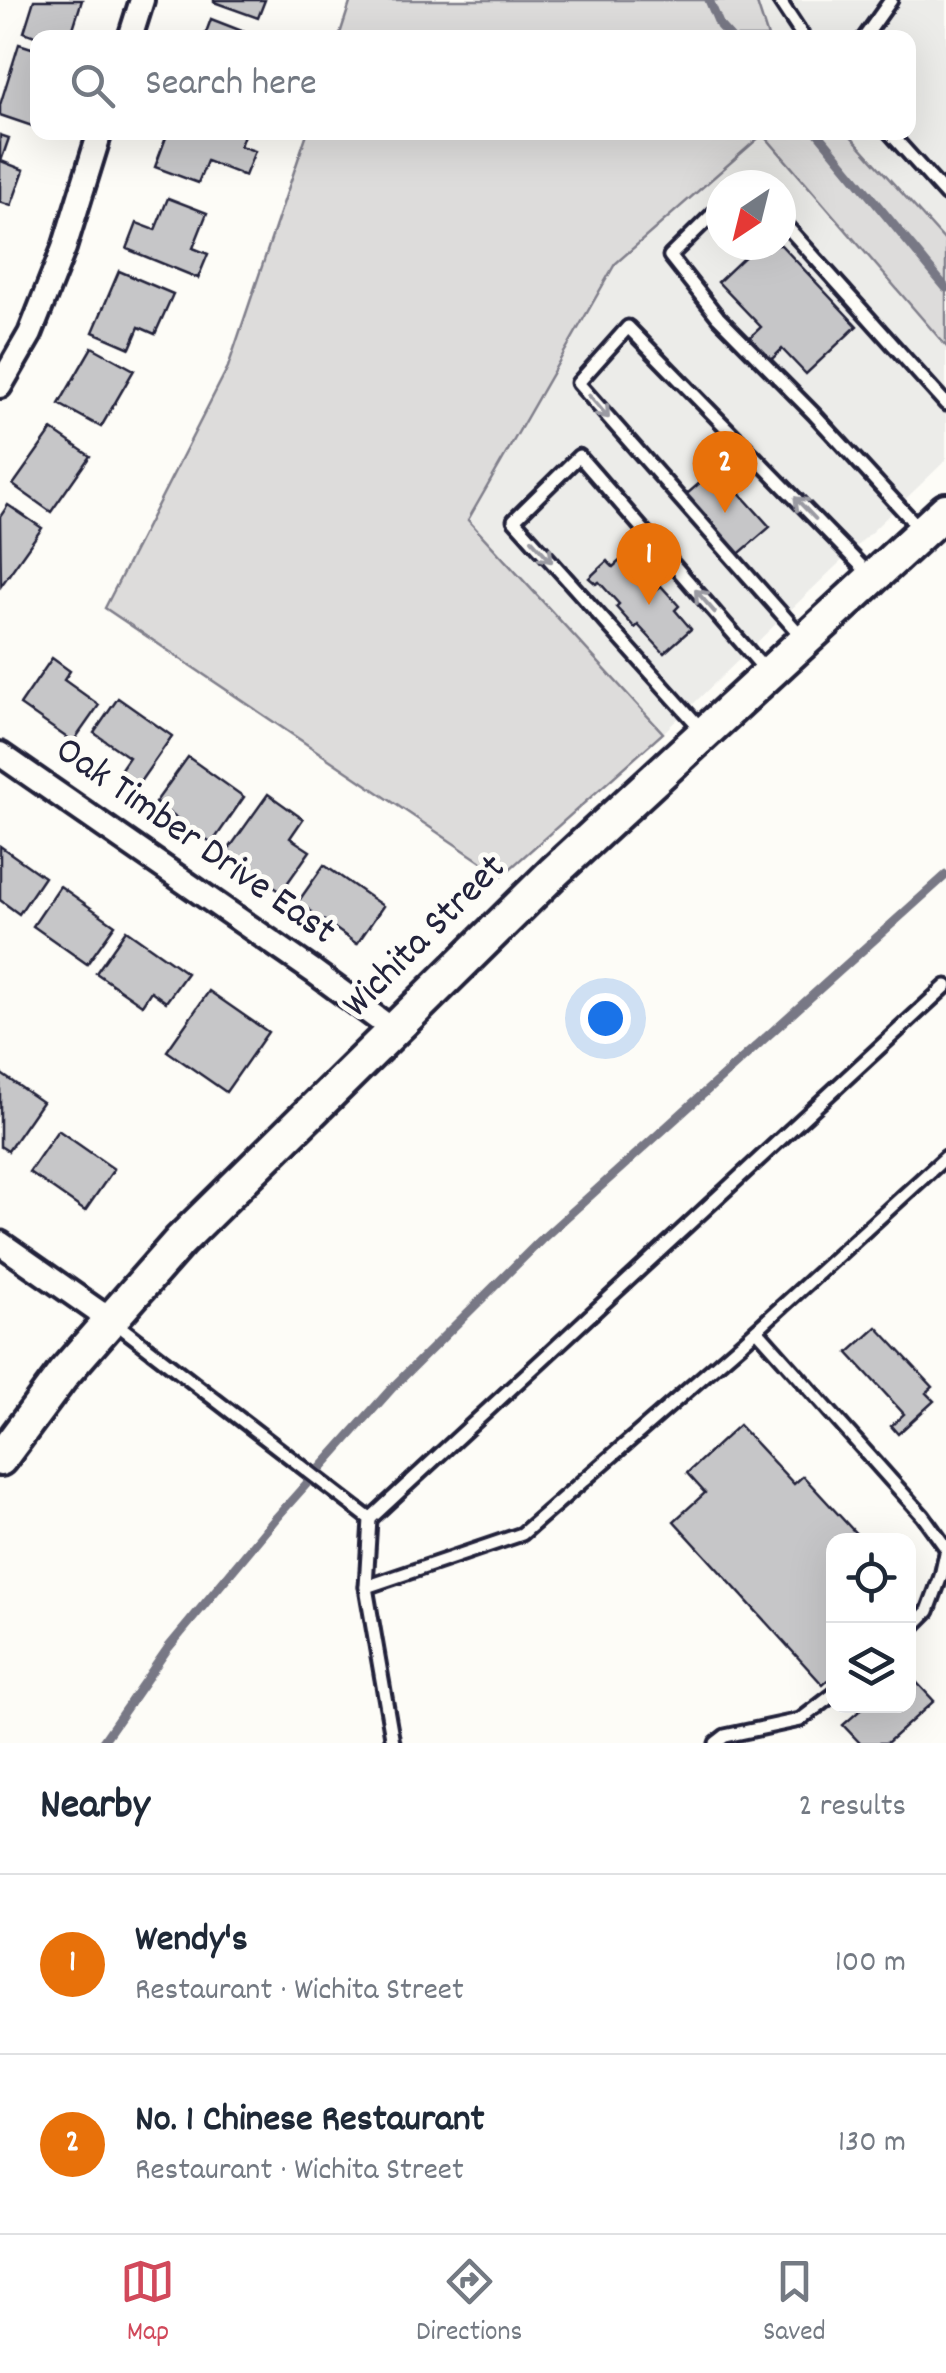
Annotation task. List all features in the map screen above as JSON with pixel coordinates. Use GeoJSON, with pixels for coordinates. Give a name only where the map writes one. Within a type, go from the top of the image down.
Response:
{"type":"FeatureCollection","features":[{"type":"Feature","properties":{"kind":"main road","name":"Wichita Street"},"geometry":{"type":"LineString","coordinates":[[0,1459],[64,1373],[180,1241],[554,872],[934,521]]}},
{"type":"Feature","properties":{"kind":"street"},"geometry":{"type":"LineString","coordinates":[[133,30],[142,0]]}},
{"type":"Feature","properties":{"kind":"street"},"geometry":{"type":"LineString","coordinates":[[0,386],[30,334],[64,248],[98,140]]}},
{"type":"Feature","properties":{"kind":"street","name":"Oak Timber Drive East"},"geometry":{"type":"LineString","coordinates":[[0,754],[393,1030]]}},
{"type":"Feature","properties":{"kind":"street"},"geometry":{"type":"LineString","coordinates":[[0,1242],[110,1320]]}},
{"type":"Feature","properties":{"kind":"lane"},"geometry":{"type":"LineString","coordinates":[[778,0],[799,30]]}},
{"type":"Feature","properties":{"kind":"lane"},"geometry":{"type":"LineString","coordinates":[[870,30],[891,0]]}},
{"type":"Feature","properties":{"kind":"lane"},"geometry":{"type":"LineString","coordinates":[[896,140],[946,196]]}},
{"type":"Feature","properties":{"kind":"lane"},"geometry":{"type":"LineString","coordinates":[[706,221],[670,256],[718,317],[814,414],[934,521]]}},
{"type":"Feature","properties":{"kind":"lane"},"geometry":{"type":"LineString","coordinates":[[796,237],[946,404]]}},
{"type":"Feature","properties":{"kind":"lane"},"geometry":{"type":"LineString","coordinates":[[805,641],[578,383],[628,327],[873,578]]}},
{"type":"Feature","properties":{"kind":"lane"},"geometry":{"type":"LineString","coordinates":[[705,733],[514,520],[579,456],[768,674]]}},
{"type":"Feature","properties":{"kind":"lane"},"geometry":{"type":"LineString","coordinates":[[394,1743],[366,1588],[370,1519],[946,986]]}},
{"type":"Feature","properties":{"kind":"lane"},"geometry":{"type":"LineString","coordinates":[[366,1588],[522,1534],[757,1330],[946,1157]]}},
{"type":"Feature","properties":{"kind":"lane"},"geometry":{"type":"LineString","coordinates":[[110,1320],[370,1519]]}},
{"type":"Feature","properties":{"kind":"lane"},"geometry":{"type":"LineString","coordinates":[[757,1330],[923,1516],[946,1550],[928,1611],[916,1623]]}},
{"type":"Feature","properties":{"kind":"lane"},"geometry":{"type":"LineString","coordinates":[[716,1743],[725,1736],[800,1720],[826,1700]]}},
{"type":"Feature","properties":{"kind":"shaded area"},"geometry":{"type":"Polygon","coordinates":[[[351,0],[756,0],[766,30],[341,30],[351,0]]]}},
{"type":"Feature","properties":{"kind":"shaded area"},"geometry":{"type":"Polygon","coordinates":[[[756,0],[946,0],[946,242],[854,140],[916,140],[916,30],[766,30],[756,0]]]}},
{"type":"Feature","properties":{"kind":"shaded area"},"geometry":{"type":"Polygon","coordinates":[[[305,140],[756,140],[722,170],[706,170],[706,184],[615,264],[468,520],[663,733],[502,876],[105,608],[228,367],[305,140]]]}},
{"type":"Feature","properties":{"kind":"shaded area"},"geometry":{"type":"Polygon","coordinates":[[[756,140],[768,140],[794,170],[722,170],[756,140]]]}},
{"type":"Feature","properties":{"kind":"shaded area"},"geometry":{"type":"Polygon","coordinates":[[[768,140],[854,140],[946,242],[946,346],[768,140]]]}},
{"type":"Feature","properties":{"kind":"shaded area"},"geometry":{"type":"Polygon","coordinates":[[[796,172],[946,346],[946,460],[663,733],[468,520],[615,264],[706,184],[706,260],[796,260],[796,172]]]}},
{"type":"Feature","properties":{"kind":"building"},"geometry":{"type":"Polygon","coordinates":[[[34,0],[82,0],[73,30],[24,32],[34,0]]]}},
{"type":"Feature","properties":{"kind":"building"},"geometry":{"type":"Polygon","coordinates":[[[214,0],[265,0],[258,18],[214,0]]]}},
{"type":"Feature","properties":{"kind":"building"},"geometry":{"type":"Polygon","coordinates":[[[211,19],[239,30],[207,30],[211,19]]]}},
{"type":"Feature","properties":{"kind":"building"},"geometry":{"type":"Polygon","coordinates":[[[19,44],[30,47],[30,125],[0,115],[19,44]]]}},
{"type":"Feature","properties":{"kind":"building"},"geometry":{"type":"Polygon","coordinates":[[[0,135],[9,138],[1,161],[24,170],[11,206],[0,202],[0,135]]]}},
{"type":"Feature","properties":{"kind":"building"},"geometry":{"type":"Polygon","coordinates":[[[165,140],[242,140],[240,146],[255,151],[245,176],[207,161],[198,183],[155,167],[165,140]]]}},
{"type":"Feature","properties":{"kind":"building"},"geometry":{"type":"Polygon","coordinates":[[[168,198],[207,213],[193,248],[208,254],[198,278],[127,249],[137,223],[155,230],[168,198]]]}},
{"type":"Feature","properties":{"kind":"building"},"geometry":{"type":"Polygon","coordinates":[[[741,260],[795,260],[857,326],[806,374],[782,349],[767,364],[745,342],[761,327],[718,282],[741,260]]]}},
{"type":"Feature","properties":{"kind":"building"},"geometry":{"type":"Polygon","coordinates":[[[119,271],[173,294],[155,334],[139,327],[130,348],[93,332],[119,271]]]}},
{"type":"Feature","properties":{"kind":"building"},"geometry":{"type":"Polygon","coordinates":[[[92,347],[134,370],[101,427],[59,404],[92,347]]]}},
{"type":"Feature","properties":{"kind":"building"},"geometry":{"type":"Polygon","coordinates":[[[52,430],[90,456],[51,512],[13,485],[52,430]]]}},
{"type":"Feature","properties":{"kind":"building"},"geometry":{"type":"Polygon","coordinates":[[[717,468],[770,527],[734,558],[681,499],[717,468]]]}},
{"type":"Feature","properties":{"kind":"building"},"geometry":{"type":"Polygon","coordinates":[[[8,505],[42,528],[1,586],[0,517],[8,505]]]}},
{"type":"Feature","properties":{"kind":"building"},"geometry":{"type":"Polygon","coordinates":[[[626,555],[657,589],[661,586],[679,606],[675,610],[691,629],[664,653],[638,625],[635,628],[599,582],[589,578],[607,561],[613,567],[626,555]]]}},
{"type":"Feature","properties":{"kind":"building"},"geometry":{"type":"Polygon","coordinates":[[[52,658],[70,671],[64,680],[99,705],[73,742],[20,705],[52,658]]]}},
{"type":"Feature","properties":{"kind":"building"},"geometry":{"type":"Polygon","coordinates":[[[118,698],[172,736],[135,789],[116,776],[129,757],[94,733],[118,698]]]}},
{"type":"Feature","properties":{"kind":"building"},"geometry":{"type":"Polygon","coordinates":[[[188,757],[244,797],[212,843],[155,803],[188,757]]]}},
{"type":"Feature","properties":{"kind":"building"},"geometry":{"type":"Polygon","coordinates":[[[268,794],[303,819],[290,838],[310,851],[281,892],[226,853],[268,794]]]}},
{"type":"Feature","properties":{"kind":"building"},"geometry":{"type":"Polygon","coordinates":[[[0,846],[44,877],[19,914],[0,900],[0,846]]]}},
{"type":"Feature","properties":{"kind":"building"},"geometry":{"type":"Polygon","coordinates":[[[324,865],[383,906],[357,944],[298,902],[324,865]]]}},
{"type":"Feature","properties":{"kind":"building"},"geometry":{"type":"Polygon","coordinates":[[[60,886],[115,925],[87,964],[33,926],[60,886]]]}},
{"type":"Feature","properties":{"kind":"building"},"geometry":{"type":"Polygon","coordinates":[[[126,930],[187,973],[166,1002],[151,991],[142,1005],[96,973],[126,930]]]}},
{"type":"Feature","properties":{"kind":"building"},"geometry":{"type":"Polygon","coordinates":[[[209,991],[268,1032],[226,1092],[167,1051],[209,991]]]}},
{"type":"Feature","properties":{"kind":"building"},"geometry":{"type":"Polygon","coordinates":[[[0,1073],[42,1102],[8,1151],[0,1146],[0,1073]]]}},
{"type":"Feature","properties":{"kind":"building"},"geometry":{"type":"Polygon","coordinates":[[[58,1130],[114,1169],[85,1211],[29,1172],[58,1130]]]}},
{"type":"Feature","properties":{"kind":"building"},"geometry":{"type":"Polygon","coordinates":[[[877,1327],[933,1387],[926,1393],[934,1401],[898,1434],[891,1426],[904,1414],[848,1353],[877,1327]]]}},
{"type":"Feature","properties":{"kind":"building"},"geometry":{"type":"Polygon","coordinates":[[[739,1425],[794,1484],[803,1476],[856,1533],[826,1533],[823,1685],[674,1521],[705,1493],[687,1473],[739,1425]]]}},
{"type":"Feature","properties":{"kind":"building"},"geometry":{"type":"Polygon","coordinates":[[[916,1682],[934,1701],[887,1743],[860,1743],[843,1725],[857,1713],[916,1713],[916,1682]]]}},
{"type":"Feature","properties":{"kind":"waterway"},"geometry":{"type":"LineString","coordinates":[[709,0],[724,30]]}},
{"type":"Feature","properties":{"kind":"waterway"},"geometry":{"type":"LineString","coordinates":[[824,140],[946,288]]}},
{"type":"Feature","properties":{"kind":"waterway"},"geometry":{"type":"LineString","coordinates":[[102,1743],[168,1648],[276,1518],[393,1387],[541,1240],[946,875]]}},
{"type":"Feature","properties":{"kind":"place","name":"No. 1 Chinese Restaurant"},"geometry":{"type":"Point","coordinates":[725,513]}},
{"type":"Feature","properties":{"kind":"place","name":"Wendy's"},"geometry":{"type":"Point","coordinates":[649,605]}}]}
